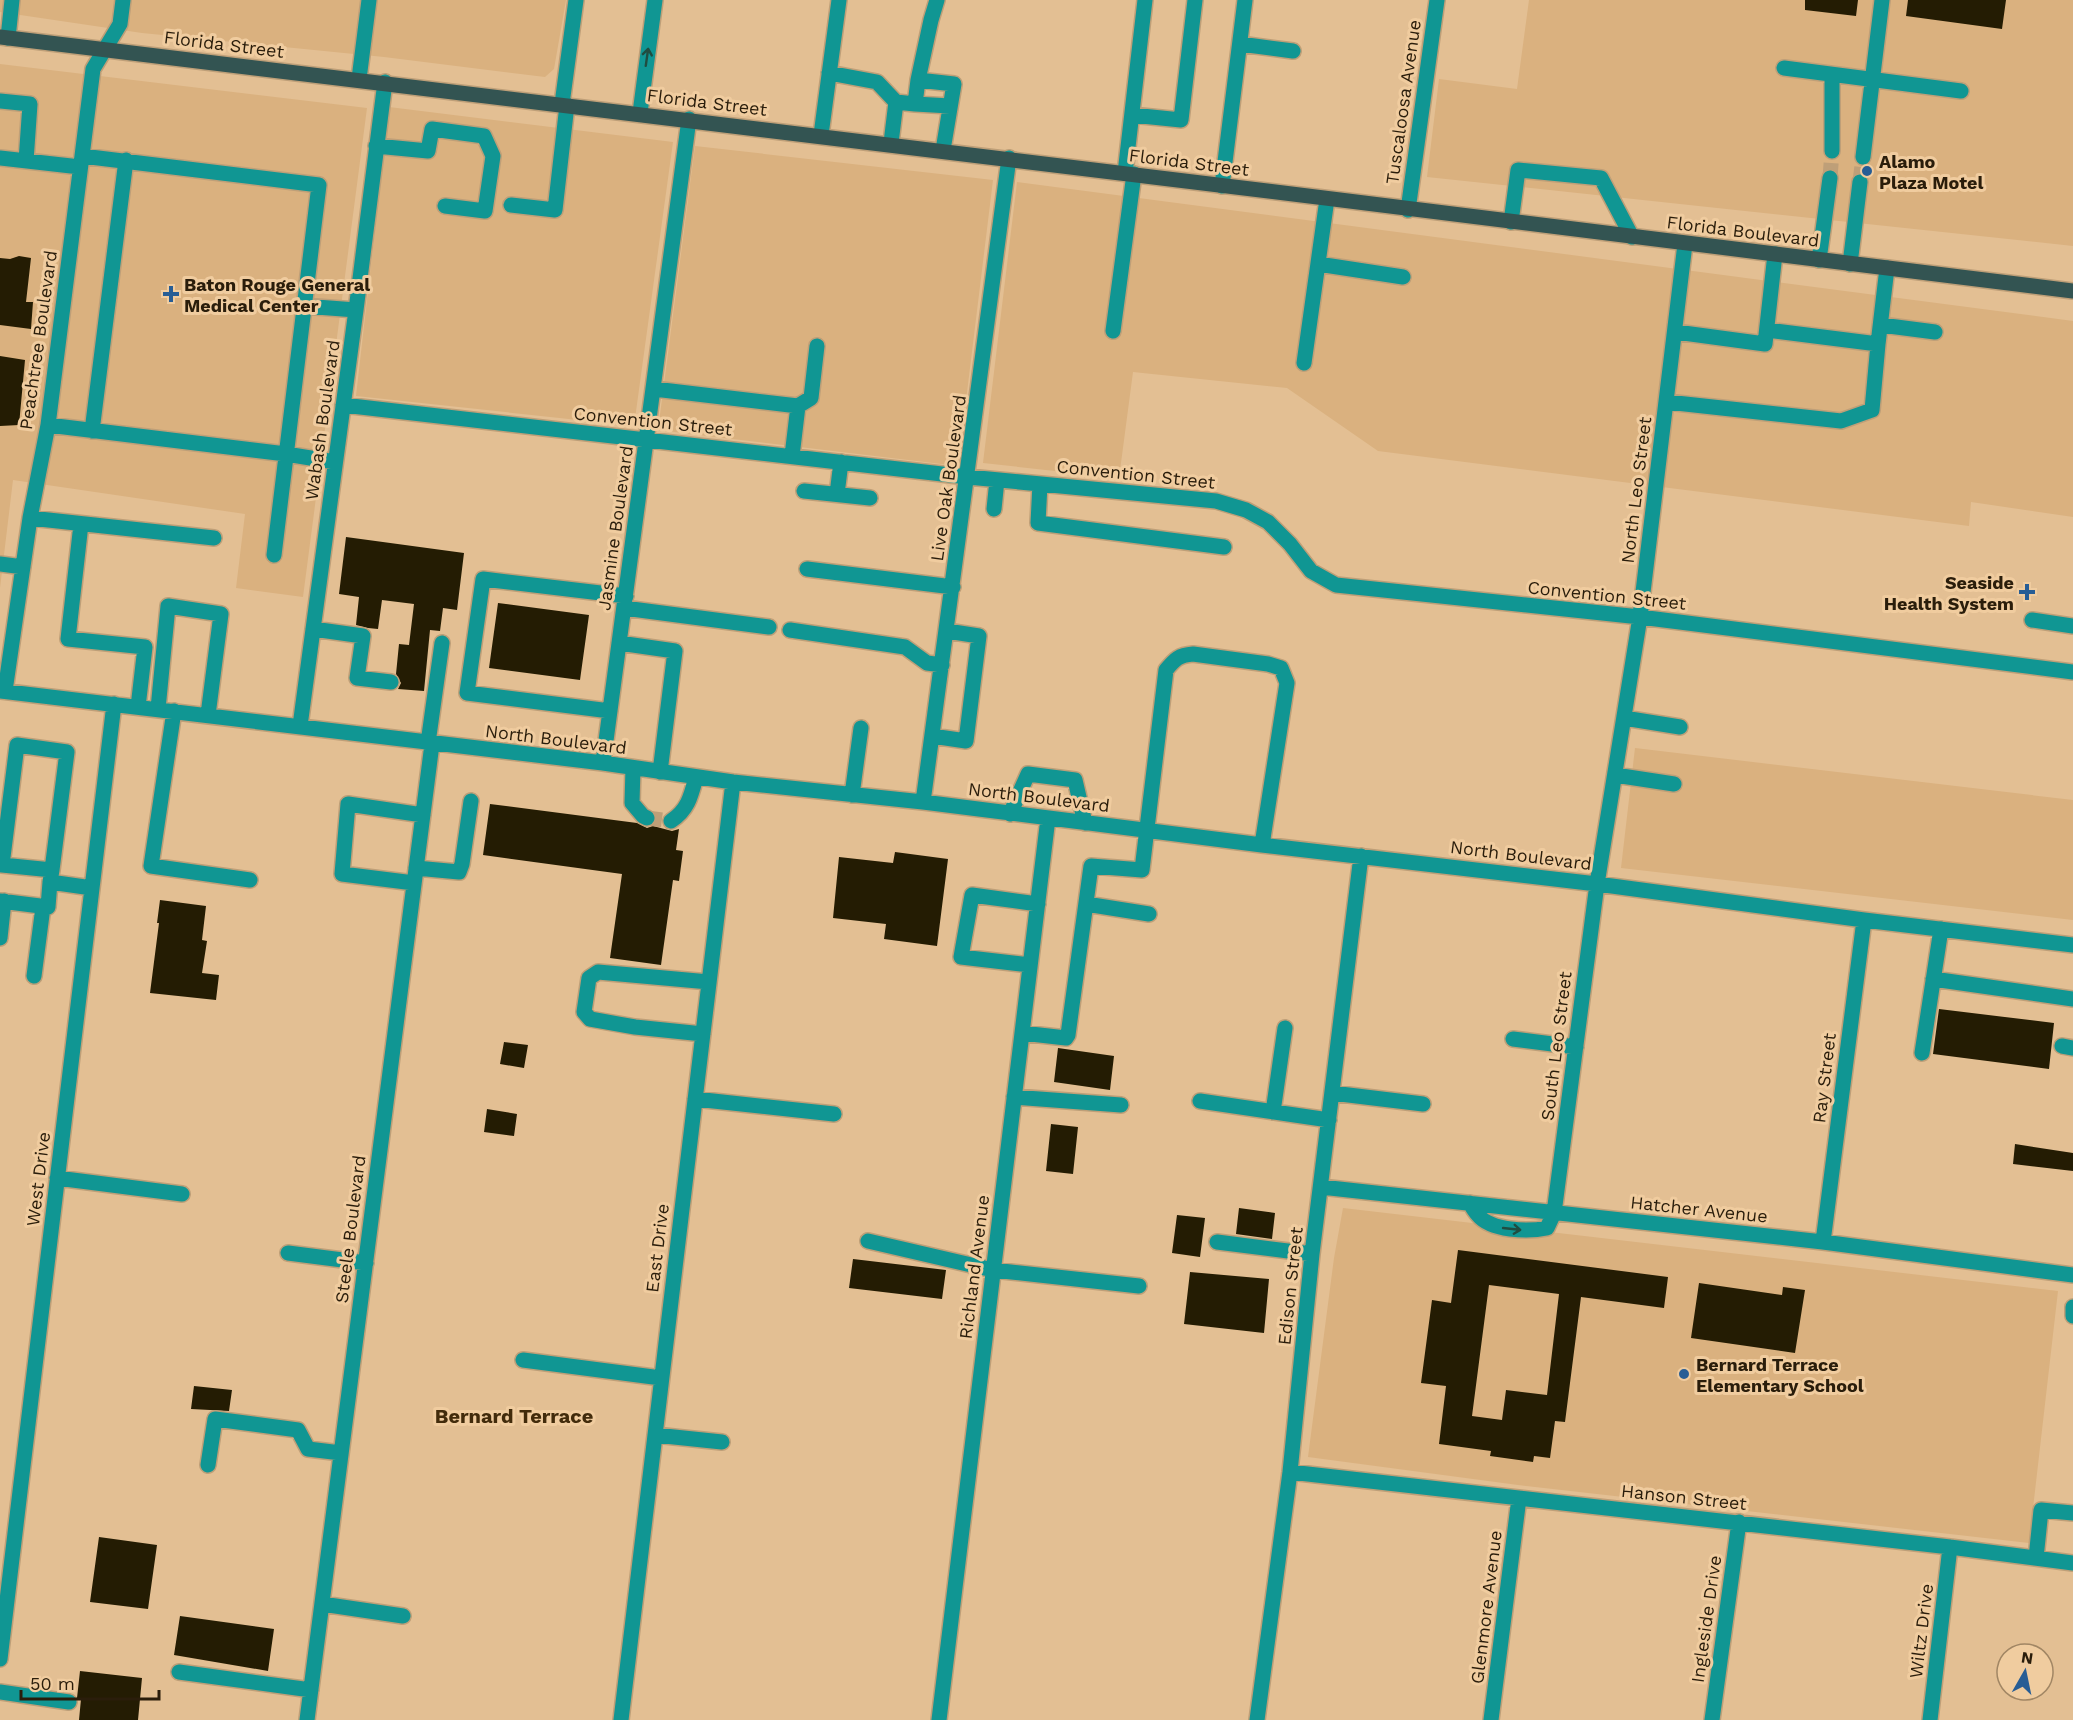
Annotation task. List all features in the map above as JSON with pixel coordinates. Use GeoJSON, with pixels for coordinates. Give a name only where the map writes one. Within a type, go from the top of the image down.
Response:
{"type":"FeatureCollection","features":[{"type":"Feature","properties":{"kind":"main road","name":"Florida Street"},"geometry":{"type":"LineString","coordinates":[[4,38],[1009,158],[1408,210]]}},
{"type":"Feature","properties":{"kind":"main road","name":"Florida Boulevard"},"geometry":{"type":"LineString","coordinates":[[1408,210],[2073,291]]}},
{"type":"Feature","properties":{"kind":"street"},"geometry":{"type":"LineString","coordinates":[[4,38],[12,0]]}},
{"type":"Feature","properties":{"kind":"street","name":"Peachtree Boulevard"},"geometry":{"type":"LineString","coordinates":[[3,691],[30,518],[48,425],[93,69],[120,24],[123,0]]}},
{"type":"Feature","properties":{"kind":"street"},"geometry":{"type":"LineString","coordinates":[[359,79],[369,0]]}},
{"type":"Feature","properties":{"kind":"street"},"geometry":{"type":"LineString","coordinates":[[511,205],[555,210],[576,0]]}},
{"type":"Feature","properties":{"kind":"street"},"geometry":{"type":"LineString","coordinates":[[640,113],[655,0]]}},
{"type":"Feature","properties":{"kind":"street"},"geometry":{"type":"LineString","coordinates":[[821,135],[839,0]]}},
{"type":"Feature","properties":{"kind":"street"},"geometry":{"type":"LineString","coordinates":[[915,104],[918,80],[937,0]]}},
{"type":"Feature","properties":{"kind":"street"},"geometry":{"type":"LineString","coordinates":[[1113,331],[1130,174],[1132,114],[1145,0]]}},
{"type":"Feature","properties":{"kind":"street"},"geometry":{"type":"LineString","coordinates":[[1132,114],[1181,120],[1195,0]]}},
{"type":"Feature","properties":{"kind":"street"},"geometry":{"type":"LineString","coordinates":[[1221,186],[1245,0]]}},
{"type":"Feature","properties":{"kind":"street","name":"Tuscaloosa Avenue"},"geometry":{"type":"LineString","coordinates":[[1408,210],[1437,0]]}},
{"type":"Feature","properties":{"kind":"street"},"geometry":{"type":"LineString","coordinates":[[1863,157],[1882,0]]}},
{"type":"Feature","properties":{"kind":"street"},"geometry":{"type":"LineString","coordinates":[[1240,44],[1293,51]]}},
{"type":"Feature","properties":{"kind":"street"},"geometry":{"type":"LineString","coordinates":[[1784,68],[1961,91]]}},
{"type":"Feature","properties":{"kind":"street"},"geometry":{"type":"LineString","coordinates":[[829,73],[877,82],[896,102],[950,106]]}},
{"type":"Feature","properties":{"kind":"street"},"geometry":{"type":"LineString","coordinates":[[1832,75],[1832,151]]}},
{"type":"Feature","properties":{"kind":"street"},"geometry":{"type":"LineString","coordinates":[[918,80],[954,84],[943,150]]}},
{"type":"Feature","properties":{"kind":"street","name":"Wabash Boulevard"},"geometry":{"type":"LineString","coordinates":[[300,726],[385,82]]}},
{"type":"Feature","properties":{"kind":"street"},"geometry":{"type":"LineString","coordinates":[[0,101],[30,104],[26,161]]}},
{"type":"Feature","properties":{"kind":"street"},"geometry":{"type":"LineString","coordinates":[[891,144],[896,102]]}},
{"type":"Feature","properties":{"kind":"street","name":"Jasmine Boulevard"},"geometry":{"type":"LineString","coordinates":[[603,764],[689,119]]}},
{"type":"Feature","properties":{"kind":"street"},"geometry":{"type":"LineString","coordinates":[[376,146],[428,151],[432,129],[483,136],[493,156],[485,211],[445,206]]}},
{"type":"Feature","properties":{"kind":"street"},"geometry":{"type":"LineString","coordinates":[[0,158],[26,161],[126,160],[319,185],[274,555]]}},
{"type":"Feature","properties":{"kind":"street","name":"Live Oak Boulevard"},"geometry":{"type":"LineString","coordinates":[[923,802],[1009,158]]}},
{"type":"Feature","properties":{"kind":"street"},"geometry":{"type":"LineString","coordinates":[[92,431],[126,160]]}},
{"type":"Feature","properties":{"kind":"street"},"geometry":{"type":"LineString","coordinates":[[1512,222],[1518,170],[1601,178],[1632,237]]}},
{"type":"Feature","properties":{"kind":"street"},"geometry":{"type":"LineString","coordinates":[[1819,260],[1830,178]]}},
{"type":"Feature","properties":{"kind":"street"},"geometry":{"type":"LineString","coordinates":[[1850,264],[1860,182]]}},
{"type":"Feature","properties":{"kind":"street"},"geometry":{"type":"LineString","coordinates":[[1304,363],[1327,199]]}},
{"type":"Feature","properties":{"kind":"street","name":"North Leo Street"},"geometry":{"type":"LineString","coordinates":[[1597,884],[1640,617],[1685,243]]}},
{"type":"Feature","properties":{"kind":"street"},"geometry":{"type":"LineString","coordinates":[[1676,332],[1766,345],[1775,254]]}},
{"type":"Feature","properties":{"kind":"street"},"geometry":{"type":"LineString","coordinates":[[1318,264],[1403,277]]}},
{"type":"Feature","properties":{"kind":"street"},"geometry":{"type":"LineString","coordinates":[[1667,402],[1841,421],[1872,410],[1887,268]]}},
{"type":"Feature","properties":{"kind":"street"},"geometry":{"type":"LineString","coordinates":[[303,306],[356,310]]}},
{"type":"Feature","properties":{"kind":"street"},"geometry":{"type":"LineString","coordinates":[[1881,324],[1935,332]]}},
{"type":"Feature","properties":{"kind":"street"},"geometry":{"type":"LineString","coordinates":[[1767,330],[1878,344]]}},
{"type":"Feature","properties":{"kind":"street"},"geometry":{"type":"LineString","coordinates":[[654,389],[798,406],[811,398],[817,346]]}},
{"type":"Feature","properties":{"kind":"street","name":"Convention Street"},"geometry":{"type":"LineString","coordinates":[[343,405],[968,477],[1216,501],[1246,510],[1268,522],[1290,544],[1311,571],[1336,585],[1640,617],[2073,672]]}},
{"type":"Feature","properties":{"kind":"street"},"geometry":{"type":"LineString","coordinates":[[792,456],[798,406]]}},
{"type":"Feature","properties":{"kind":"street"},"geometry":{"type":"LineString","coordinates":[[48,425],[335,462]]}},
{"type":"Feature","properties":{"kind":"street"},"geometry":{"type":"LineString","coordinates":[[837,494],[841,462]]}},
{"type":"Feature","properties":{"kind":"street"},"geometry":{"type":"LineString","coordinates":[[994,509],[997,480]]}},
{"type":"Feature","properties":{"kind":"street"},"geometry":{"type":"LineString","coordinates":[[1040,484],[1038,523],[1224,547]]}},
{"type":"Feature","properties":{"kind":"street"},"geometry":{"type":"LineString","coordinates":[[804,491],[870,498]]}},
{"type":"Feature","properties":{"kind":"street"},"geometry":{"type":"LineString","coordinates":[[30,518],[214,538]]}},
{"type":"Feature","properties":{"kind":"street"},"geometry":{"type":"LineString","coordinates":[[81,524],[68,639],[145,647],[138,707]]}},
{"type":"Feature","properties":{"kind":"street"},"geometry":{"type":"LineString","coordinates":[[0,564],[22,567]]}},
{"type":"Feature","properties":{"kind":"street"},"geometry":{"type":"LineString","coordinates":[[807,569],[953,587]]}},
{"type":"Feature","properties":{"kind":"street"},"geometry":{"type":"LineString","coordinates":[[610,711],[467,693],[483,579],[769,627]]}},
{"type":"Feature","properties":{"kind":"street"},"geometry":{"type":"LineString","coordinates":[[158,709],[168,606],[221,614],[208,715]]}},
{"type":"Feature","properties":{"kind":"street"},"geometry":{"type":"LineString","coordinates":[[2032,620],[2073,626]]}},
{"type":"Feature","properties":{"kind":"street"},"geometry":{"type":"LineString","coordinates":[[313,629],[363,636],[357,678],[391,682]]}},
{"type":"Feature","properties":{"kind":"street"},"geometry":{"type":"LineString","coordinates":[[790,630],[905,647],[927,663],[942,665]]}},
{"type":"Feature","properties":{"kind":"street"},"geometry":{"type":"LineString","coordinates":[[932,736],[966,741],[979,636],[947,631]]}},
{"type":"Feature","properties":{"kind":"street","name":"Steele Boulevard"},"geometry":{"type":"LineString","coordinates":[[308,1720],[423,815],[442,643]]}},
{"type":"Feature","properties":{"kind":"street"},"geometry":{"type":"LineString","coordinates":[[619,643],[675,651],[660,772]]}},
{"type":"Feature","properties":{"kind":"street"},"geometry":{"type":"LineString","coordinates":[[1022,1033],[1065,1038],[1068,1035],[1091,866],[1142,870],[1166,670],[1175,659],[1182,655],[1193,654],[1268,664],[1281,668],[1286,677],[1287,683],[1262,845]]}},
{"type":"Feature","properties":{"kind":"street","name":"North Boulevard"},"geometry":{"type":"LineString","coordinates":[[3,691],[300,726],[733,782],[923,802],[1597,884],[2073,945]]}},
{"type":"Feature","properties":{"kind":"street","name":"West Drive"},"geometry":{"type":"LineString","coordinates":[[0,1659],[114,704]]}},
{"type":"Feature","properties":{"kind":"street"},"geometry":{"type":"LineString","coordinates":[[174,711],[151,866],[250,880]]}},
{"type":"Feature","properties":{"kind":"street"},"geometry":{"type":"LineString","coordinates":[[1624,718],[1680,727]]}},
{"type":"Feature","properties":{"kind":"street"},"geometry":{"type":"LineString","coordinates":[[852,795],[861,728]]}},
{"type":"Feature","properties":{"kind":"street"},"geometry":{"type":"LineString","coordinates":[[0,938],[2,901],[48,908],[51,876],[67,752],[17,745],[1,865],[51,876],[92,888]]}},
{"type":"Feature","properties":{"kind":"street"},"geometry":{"type":"LineString","coordinates":[[633,768],[632,803],[647,818]]}},
{"type":"Feature","properties":{"kind":"street"},"geometry":{"type":"LineString","coordinates":[[1010,814],[1028,774],[1075,780],[1085,823]]}},
{"type":"Feature","properties":{"kind":"street"},"geometry":{"type":"LineString","coordinates":[[1615,775],[1674,784]]}},
{"type":"Feature","properties":{"kind":"street"},"geometry":{"type":"LineString","coordinates":[[671,820],[681,814],[688,804],[696,777]]}},
{"type":"Feature","properties":{"kind":"street","name":"East Drive"},"geometry":{"type":"LineString","coordinates":[[621,1720],[733,782]]}},
{"type":"Feature","properties":{"kind":"street"},"geometry":{"type":"LineString","coordinates":[[423,815],[348,804],[342,874],[415,876],[459,872],[471,801]]}},
{"type":"Feature","properties":{"kind":"street","name":"Richland Avenue"},"geometry":{"type":"LineString","coordinates":[[939,1720],[1048,819]]}},
{"type":"Feature","properties":{"kind":"street","name":"Edison Street"},"geometry":{"type":"LineString","coordinates":[[1257,1720],[1290,1472],[1312,1254],[1361,856]]}},
{"type":"Feature","properties":{"kind":"street","name":"South Leo Street"},"geometry":{"type":"LineString","coordinates":[[1554,1213],[1597,884]]}},
{"type":"Feature","properties":{"kind":"street"},"geometry":{"type":"LineString","coordinates":[[1030,966],[961,957],[972,895],[1038,904]]}},
{"type":"Feature","properties":{"kind":"street"},"geometry":{"type":"LineString","coordinates":[[1086,904],[1149,914]]}},
{"type":"Feature","properties":{"kind":"street"},"geometry":{"type":"LineString","coordinates":[[34,976],[43,907]]}},
{"type":"Feature","properties":{"kind":"street","name":"Ray Street"},"geometry":{"type":"LineString","coordinates":[[1823,1242],[1864,920]]}},
{"type":"Feature","properties":{"kind":"street"},"geometry":{"type":"LineString","coordinates":[[1922,1053],[1941,929]]}},
{"type":"Feature","properties":{"kind":"street"},"geometry":{"type":"LineString","coordinates":[[703,1034],[635,1027],[590,1019],[584,1012],[589,978],[598,972],[709,982]]}},
{"type":"Feature","properties":{"kind":"street"},"geometry":{"type":"LineString","coordinates":[[1933,980],[2073,999]]}},
{"type":"Feature","properties":{"kind":"street"},"geometry":{"type":"LineString","coordinates":[[1273,1112],[1285,1028]]}},
{"type":"Feature","properties":{"kind":"street"},"geometry":{"type":"LineString","coordinates":[[1513,1039],[1576,1047]]}},
{"type":"Feature","properties":{"kind":"street"},"geometry":{"type":"LineString","coordinates":[[1332,1094],[1423,1104]]}},
{"type":"Feature","properties":{"kind":"street"},"geometry":{"type":"LineString","coordinates":[[1014,1097],[1121,1106]]}},
{"type":"Feature","properties":{"kind":"street"},"geometry":{"type":"LineString","coordinates":[[695,1099],[834,1114]]}},
{"type":"Feature","properties":{"kind":"street"},"geometry":{"type":"LineString","coordinates":[[1200,1101],[1329,1120]]}},
{"type":"Feature","properties":{"kind":"street"},"geometry":{"type":"LineString","coordinates":[[57,1178],[182,1194]]}},
{"type":"Feature","properties":{"kind":"street","name":"Hatcher Avenue"},"geometry":{"type":"LineString","coordinates":[[1321,1186],[1823,1242],[2073,1275]]}},
{"type":"Feature","properties":{"kind":"street"},"geometry":{"type":"LineString","coordinates":[[1470,1203],[1479,1217],[1499,1227],[1533,1231],[1547,1228],[1554,1213]]}},
{"type":"Feature","properties":{"kind":"street"},"geometry":{"type":"LineString","coordinates":[[868,1241],[993,1270],[1139,1286]]}},
{"type":"Feature","properties":{"kind":"street"},"geometry":{"type":"LineString","coordinates":[[1218,1242],[1312,1254]]}},
{"type":"Feature","properties":{"kind":"street"},"geometry":{"type":"LineString","coordinates":[[288,1253],[366,1263]]}},
{"type":"Feature","properties":{"kind":"street"},"geometry":{"type":"LineString","coordinates":[[2073,1307],[2073,1316]]}},
{"type":"Feature","properties":{"kind":"street"},"geometry":{"type":"LineString","coordinates":[[523,1360],[662,1378]]}},
{"type":"Feature","properties":{"kind":"street"},"geometry":{"type":"LineString","coordinates":[[208,1465],[215,1419],[298,1430],[308,1449],[341,1453]]}},
{"type":"Feature","properties":{"kind":"street"},"geometry":{"type":"LineString","coordinates":[[655,1435],[722,1442]]}},
{"type":"Feature","properties":{"kind":"street","name":"Hanson Street"},"geometry":{"type":"LineString","coordinates":[[1290,1472],[1739,1522],[2073,1563]]}},
{"type":"Feature","properties":{"kind":"street","name":"Glenmore Avenue"},"geometry":{"type":"LineString","coordinates":[[1491,1720],[1520,1498]]}},
{"type":"Feature","properties":{"kind":"street"},"geometry":{"type":"LineString","coordinates":[[2036,1558],[2041,1510],[2073,1513]]}},
{"type":"Feature","properties":{"kind":"street","name":"Ingleside Drive"},"geometry":{"type":"LineString","coordinates":[[1712,1720],[1739,1522]]}},
{"type":"Feature","properties":{"kind":"street","name":"Wiltz Drive"},"geometry":{"type":"LineString","coordinates":[[1930,1720],[1950,1547]]}},
{"type":"Feature","properties":{"kind":"street"},"geometry":{"type":"LineString","coordinates":[[322,1604],[403,1616]]}},
{"type":"Feature","properties":{"kind":"street"},"geometry":{"type":"LineString","coordinates":[[179,1672],[311,1690]]}},
{"type":"Feature","properties":{"kind":"street"},"geometry":{"type":"LineString","coordinates":[[0,1692],[69,1702]]}},
{"type":"Feature","properties":{"kind":"shaded area"},"geometry":{"type":"Polygon","coordinates":[[[0,0],[566,0],[554,69],[545,77],[384,57],[142,33],[0,12],[0,0]]]}},
{"type":"Feature","properties":{"kind":"shaded area"},"geometry":{"type":"Polygon","coordinates":[[[1529,0],[2073,0],[2073,246],[1427,177],[1439,79],[1517,89],[1529,0]]]}},
{"type":"Feature","properties":{"kind":"shaded area","name":"Baton Rouge General Medical Center"},"geometry":{"type":"Polygon","coordinates":[[[0,64],[367,108],[303,597],[236,588],[245,514],[13,480],[0,588],[0,64]]]}},
{"type":"Feature","properties":{"kind":"shaded area"},"geometry":{"type":"Polygon","coordinates":[[[389,107],[673,142],[634,426],[356,396],[389,107]]]}},
{"type":"Feature","properties":{"kind":"shaded area"},"geometry":{"type":"Polygon","coordinates":[[[695,146],[993,180],[958,466],[658,430],[695,146]]]}},
{"type":"Feature","properties":{"kind":"shaded area"},"geometry":{"type":"Polygon","coordinates":[[[1017,182],[2073,321],[2073,517],[1971,502],[1969,526],[1378,451],[1287,388],[1133,372],[1119,478],[983,463],[1017,182]]]}},
{"type":"Feature","properties":{"kind":"shaded area"},"geometry":{"type":"Polygon","coordinates":[[[1635,748],[2073,800],[2073,920],[1621,868],[1635,748]]]}},
{"type":"Feature","properties":{"kind":"shaded area","name":"Bernard Terrace Elementary School"},"geometry":{"type":"Polygon","coordinates":[[[1343,1208],[2058,1291],[2029,1543],[1518,1485],[1308,1457],[1334,1258],[1343,1208]]]}},
{"type":"Feature","properties":{"kind":"building"},"geometry":{"type":"Polygon","coordinates":[[[1805,0],[1858,0],[1856,16],[1805,10],[1805,0]]]}},
{"type":"Feature","properties":{"kind":"building"},"geometry":{"type":"Polygon","coordinates":[[[1908,0],[2006,0],[2002,29],[1906,16],[1908,0]]]}},
{"type":"Feature","properties":{"kind":"building"},"geometry":{"type":"Polygon","coordinates":[[[19,256],[31,258],[26,302],[33,302],[31,329],[0,325],[0,258],[10,259],[19,256]]]}},
{"type":"Feature","properties":{"kind":"building"},"geometry":{"type":"Polygon","coordinates":[[[0,356],[25,360],[19,425],[0,426],[0,356]]]}},
{"type":"Feature","properties":{"kind":"building"},"geometry":{"type":"Polygon","coordinates":[[[346,537],[464,553],[457,610],[443,608],[440,631],[430,630],[424,691],[398,689],[401,683],[396,674],[399,644],[409,645],[414,604],[382,600],[378,629],[368,628],[356,625],[359,597],[339,594],[346,537]]]}},
{"type":"Feature","properties":{"kind":"building"},"geometry":{"type":"Polygon","coordinates":[[[498,603],[589,615],[580,680],[489,668],[498,603]]]}},
{"type":"Feature","properties":{"kind":"building"},"geometry":{"type":"Polygon","coordinates":[[[490,804],[637,823],[647,828],[653,826],[672,831],[679,829],[676,850],[683,851],[679,881],[673,880],[661,965],[610,958],[622,874],[483,855],[490,804]]]}},
{"type":"Feature","properties":{"kind":"building"},"geometry":{"type":"Polygon","coordinates":[[[895,852],[948,859],[937,946],[884,939],[886,924],[833,918],[839,857],[893,863],[895,852]]]}},
{"type":"Feature","properties":{"kind":"building"},"geometry":{"type":"Polygon","coordinates":[[[160,900],[206,906],[202,940],[207,941],[202,973],[219,975],[216,1000],[150,993],[160,900]]]}},
{"type":"Feature","properties":{"kind":"building"},"geometry":{"type":"Polygon","coordinates":[[[1939,1009],[2054,1023],[2049,1069],[1933,1054],[1939,1009]]]}},
{"type":"Feature","properties":{"kind":"building"},"geometry":{"type":"Polygon","coordinates":[[[504,1042],[528,1045],[524,1068],[500,1064],[504,1042]]]}},
{"type":"Feature","properties":{"kind":"building"},"geometry":{"type":"Polygon","coordinates":[[[1058,1048],[1114,1056],[1110,1090],[1054,1082],[1058,1048]]]}},
{"type":"Feature","properties":{"kind":"building"},"geometry":{"type":"Polygon","coordinates":[[[487,1109],[517,1114],[514,1136],[484,1132],[487,1109]]]}},
{"type":"Feature","properties":{"kind":"building"},"geometry":{"type":"Polygon","coordinates":[[[1051,1124],[1078,1127],[1073,1174],[1046,1171],[1051,1124]]]}},
{"type":"Feature","properties":{"kind":"building"},"geometry":{"type":"Polygon","coordinates":[[[2015,1144],[2073,1153],[2073,1171],[2013,1164],[2015,1144]]]}},
{"type":"Feature","properties":{"kind":"building"},"geometry":{"type":"Polygon","coordinates":[[[1239,1208],[1275,1213],[1272,1239],[1236,1234],[1239,1208]]]}},
{"type":"Feature","properties":{"kind":"building"},"geometry":{"type":"Polygon","coordinates":[[[1177,1215],[1205,1218],[1200,1257],[1172,1253],[1177,1215]]]}},
{"type":"Feature","properties":{"kind":"building"},"geometry":{"type":"Polygon","coordinates":[[[1458,1250],[1668,1277],[1664,1308],[1581,1297],[1565,1422],[1555,1421],[1550,1458],[1534,1456],[1533,1462],[1490,1456],[1491,1451],[1439,1444],[1446,1386],[1421,1383],[1432,1300],[1451,1303],[1458,1250]],[[1489,1285],[1472,1416],[1502,1420],[1506,1390],[1547,1395],[1559,1294],[1489,1285]]]}},
{"type":"Feature","properties":{"kind":"building"},"geometry":{"type":"Polygon","coordinates":[[[853,1259],[946,1270],[942,1299],[849,1288],[853,1259]]]}},
{"type":"Feature","properties":{"kind":"building"},"geometry":{"type":"Polygon","coordinates":[[[1190,1272],[1269,1279],[1264,1333],[1184,1324],[1190,1272]]]}},
{"type":"Feature","properties":{"kind":"building"},"geometry":{"type":"Polygon","coordinates":[[[1699,1283],[1782,1295],[1783,1287],[1805,1290],[1795,1353],[1691,1338],[1699,1283]]]}},
{"type":"Feature","properties":{"kind":"building"},"geometry":{"type":"Polygon","coordinates":[[[194,1386],[232,1390],[229,1411],[191,1409],[194,1386]]]}},
{"type":"Feature","properties":{"kind":"building"},"geometry":{"type":"Polygon","coordinates":[[[99,1537],[157,1545],[148,1609],[90,1602],[99,1537]]]}},
{"type":"Feature","properties":{"kind":"building"},"geometry":{"type":"Polygon","coordinates":[[[180,1616],[274,1629],[268,1671],[174,1655],[180,1616]]]}},
{"type":"Feature","properties":{"kind":"building"},"geometry":{"type":"Polygon","coordinates":[[[80,1671],[142,1678],[138,1720],[79,1720],[81,1699],[77,1698],[80,1671]]]}},
{"type":"Feature","properties":{"kind":"tunnel"},"geometry":{"type":"LineString","coordinates":[[1830,178],[1832,151]]}},
{"type":"Feature","properties":{"kind":"tunnel"},"geometry":{"type":"LineString","coordinates":[[1860,182],[1863,157]]}},
{"type":"Feature","properties":{"kind":"tunnel"},"geometry":{"type":"LineString","coordinates":[[647,818],[671,821]]}},
{"type":"Feature","properties":{"kind":"place","name":"Alamo Plaza Motel"},"geometry":{"type":"Point","coordinates":[1867,171]}},
{"type":"Feature","properties":{"kind":"place","name":"Baton Rouge General Medical Center"},"geometry":{"type":"Point","coordinates":[171,294]}},
{"type":"Feature","properties":{"kind":"place","name":"Seaside Health System"},"geometry":{"type":"Point","coordinates":[2027,592]}},
{"type":"Feature","properties":{"kind":"place","name":"Bernard Terrace Elementary School"},"geometry":{"type":"Point","coordinates":[1684,1374]}},
{"type":"Feature","properties":{"kind":"district","name":"Bernard Terrace"},"geometry":{"type":"Point","coordinates":[514,1416]}}]}
